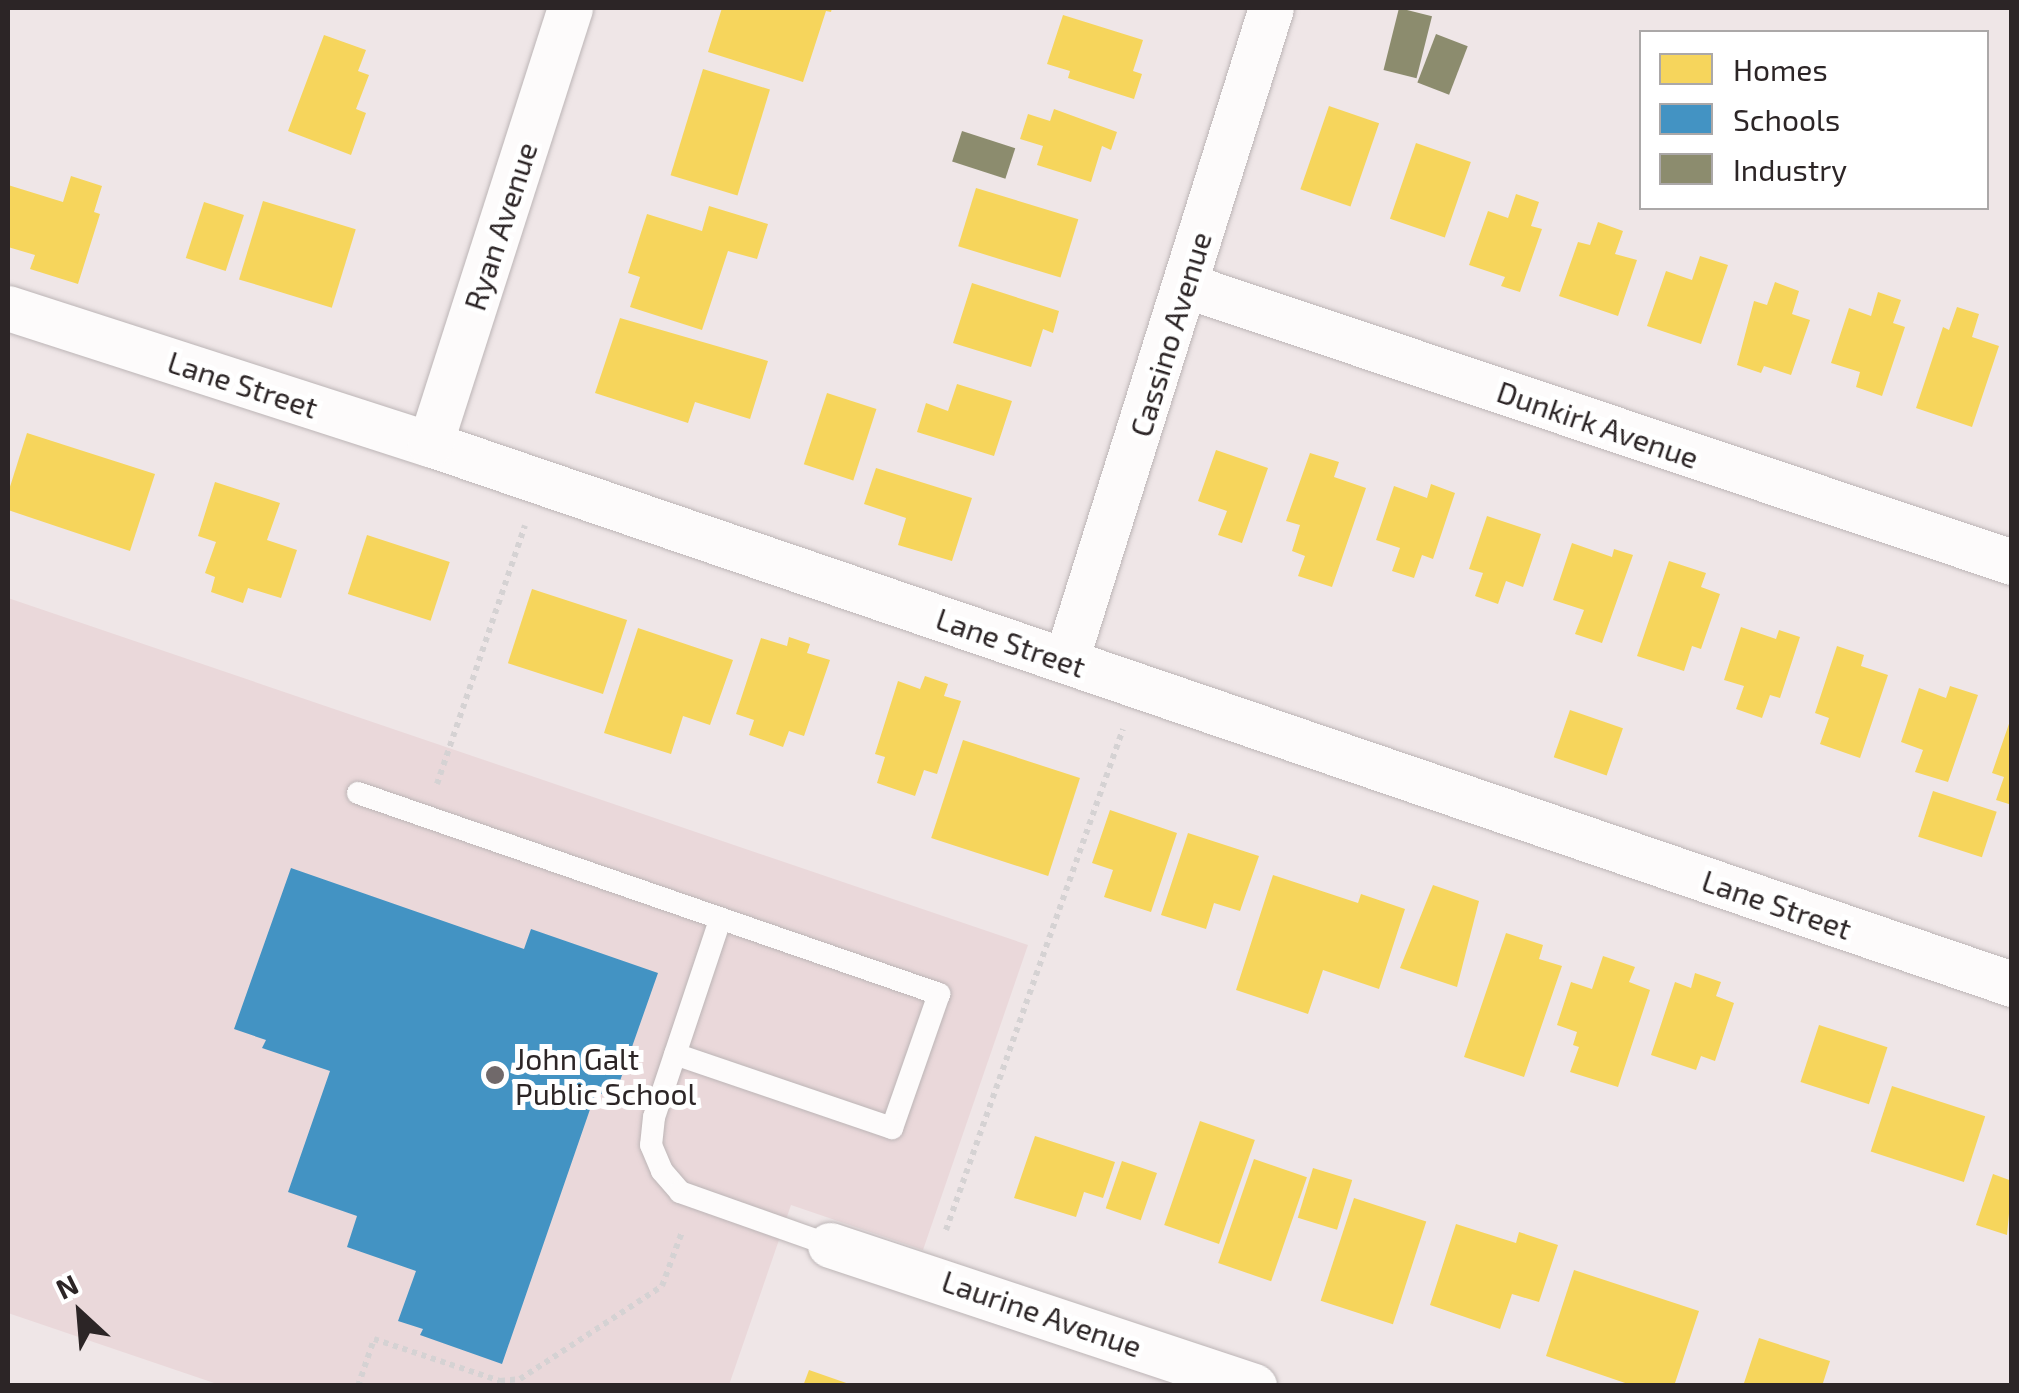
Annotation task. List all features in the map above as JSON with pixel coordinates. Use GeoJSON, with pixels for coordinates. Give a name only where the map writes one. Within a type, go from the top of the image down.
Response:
{"type":"FeatureCollection","features":[{"type":"Feature","properties":{"kind":"street","name":"Ryan Avenue"},"geometry":{"type":"LineString","coordinates":[[430,444],[570,8]]}},
{"type":"Feature","properties":{"kind":"street","name":"Cassino Avenue"},"geometry":{"type":"LineString","coordinates":[[1066,660],[1271,8]]}},
{"type":"Feature","properties":{"kind":"street","name":"Dunkirk Avenue"},"geometry":{"type":"LineString","coordinates":[[1185,286],[2012,562]]}},
{"type":"Feature","properties":{"kind":"street","name":"Lane Street"},"geometry":{"type":"LineString","coordinates":[[8,308],[430,444],[2012,984]]}},
{"type":"Feature","properties":{"kind":"street","name":"Laurine Avenue"},"geometry":{"type":"LineString","coordinates":[[830,1245],[1254,1386]]}},
{"type":"Feature","properties":{"kind":"lane"},"geometry":{"type":"LineString","coordinates":[[358,794],[938,994],[892,1128],[674,1054]]}},
{"type":"Feature","properties":{"kind":"lane"},"geometry":{"type":"LineString","coordinates":[[720,920],[654,1118],[651,1145],[662,1170],[680,1192],[830,1245]]}},
{"type":"Feature","properties":{"kind":"path"},"geometry":{"type":"LineString","coordinates":[[425,817],[540,482]]}},
{"type":"Feature","properties":{"kind":"path"},"geometry":{"type":"LineString","coordinates":[[946,1230],[1138,685]]}},
{"type":"Feature","properties":{"kind":"path"},"geometry":{"type":"LineString","coordinates":[[358,1386],[374,1339],[500,1381],[520,1379],[662,1286],[696,1198]]}},
{"type":"Feature","properties":{"kind":"shaded area","name":"John Galt Public School"},"geometry":{"type":"Polygon","coordinates":[[[8,598],[1028,945],[923,1250],[791,1205],[729,1385],[220,1385],[8,1313],[8,598]]]}},
{"type":"Feature","properties":{"kind":"building: Homes"},"geometry":{"type":"Polygon","coordinates":[[[722,8],[832,8],[831,12],[826,11],[803,82],[708,52],[722,8]]]}},
{"type":"Feature","properties":{"kind":"building: Homes"},"geometry":{"type":"Polygon","coordinates":[[[1063,15],[1143,40],[1133,71],[1142,74],[1134,99],[1068,78],[1070,71],[1047,64],[1063,15]]]}},
{"type":"Feature","properties":{"kind":"building: Homes"},"geometry":{"type":"Polygon","coordinates":[[[324,35],[366,50],[358,71],[369,75],[356,109],[366,113],[351,155],[288,131],[324,35]]]}},
{"type":"Feature","properties":{"kind":"building: Homes"},"geometry":{"type":"Polygon","coordinates":[[[703,69],[770,89],[737,196],[671,175],[703,69]]]}},
{"type":"Feature","properties":{"kind":"building: Homes"},"geometry":{"type":"Polygon","coordinates":[[[1329,106],[1379,123],[1350,206],[1300,189],[1329,106]]]}},
{"type":"Feature","properties":{"kind":"building: Homes"},"geometry":{"type":"Polygon","coordinates":[[[1054,109],[1117,132],[1111,150],[1102,146],[1091,182],[1037,165],[1043,146],[1020,139],[1028,114],[1050,121],[1054,109]]]}},
{"type":"Feature","properties":{"kind":"building: Homes"},"geometry":{"type":"Polygon","coordinates":[[[1416,143],[1471,162],[1445,238],[1390,219],[1416,143]]]}},
{"type":"Feature","properties":{"kind":"building: Homes"},"geometry":{"type":"Polygon","coordinates":[[[71,176],[102,186],[94,212],[100,214],[78,284],[30,269],[35,255],[8,247],[8,185],[63,202],[71,176]]]}},
{"type":"Feature","properties":{"kind":"building: Homes"},"geometry":{"type":"Polygon","coordinates":[[[976,188],[1078,219],[1060,278],[958,246],[976,188]]]}},
{"type":"Feature","properties":{"kind":"building: Homes"},"geometry":{"type":"Polygon","coordinates":[[[1516,194],[1539,202],[1531,226],[1542,229],[1520,292],[1501,286],[1505,277],[1469,265],[1488,211],[1508,218],[1516,194]]]}},
{"type":"Feature","properties":{"kind":"building: Homes"},"geometry":{"type":"Polygon","coordinates":[[[263,201],[356,229],[332,308],[239,279],[263,201]]]}},
{"type":"Feature","properties":{"kind":"building: Homes"},"geometry":{"type":"Polygon","coordinates":[[[204,202],[244,215],[226,271],[186,258],[204,202]]]}},
{"type":"Feature","properties":{"kind":"building: Homes"},"geometry":{"type":"Polygon","coordinates":[[[709,206],[768,224],[757,259],[728,251],[702,330],[630,307],[640,277],[628,273],[647,214],[702,231],[709,206]]]}},
{"type":"Feature","properties":{"kind":"building: Homes"},"geometry":{"type":"Polygon","coordinates":[[[1598,222],[1623,231],[1615,254],[1637,260],[1618,316],[1559,296],[1578,242],[1590,245],[1598,222]]]}},
{"type":"Feature","properties":{"kind":"building: Homes"},"geometry":{"type":"Polygon","coordinates":[[[1700,256],[1728,265],[1701,344],[1647,326],[1666,271],[1692,280],[1700,256]]]}},
{"type":"Feature","properties":{"kind":"building: Homes"},"geometry":{"type":"Polygon","coordinates":[[[1775,282],[1799,291],[1792,314],[1810,320],[1791,375],[1764,366],[1761,373],[1737,365],[1754,301],[1767,305],[1775,282]]]}},
{"type":"Feature","properties":{"kind":"building: Homes"},"geometry":{"type":"Polygon","coordinates":[[[972,283],[1059,311],[1053,333],[1043,329],[1031,367],[953,343],[972,283]]]}},
{"type":"Feature","properties":{"kind":"building: Homes"},"geometry":{"type":"Polygon","coordinates":[[[1878,292],[1901,300],[1893,323],[1905,327],[1882,396],[1856,387],[1860,372],[1831,363],[1849,308],[1871,316],[1878,292]]]}},
{"type":"Feature","properties":{"kind":"building: Homes"},"geometry":{"type":"Polygon","coordinates":[[[1957,307],[1979,314],[1972,337],[1999,346],[1972,427],[1916,408],[1943,327],[1949,330],[1957,307]]]}},
{"type":"Feature","properties":{"kind":"building: Homes"},"geometry":{"type":"Polygon","coordinates":[[[620,318],[768,361],[750,419],[695,402],[688,423],[595,393],[620,318]]]}},
{"type":"Feature","properties":{"kind":"building: Homes"},"geometry":{"type":"Polygon","coordinates":[[[957,384],[1012,401],[994,456],[917,432],[926,403],[948,411],[957,384]]]}},
{"type":"Feature","properties":{"kind":"building: Homes"},"geometry":{"type":"Polygon","coordinates":[[[827,393],[876,409],[853,480],[804,464],[827,393]]]}},
{"type":"Feature","properties":{"kind":"building: Homes"},"geometry":{"type":"Polygon","coordinates":[[[27,433],[155,474],[130,551],[8,510],[8,493],[27,433]]]}},
{"type":"Feature","properties":{"kind":"building: Homes"},"geometry":{"type":"Polygon","coordinates":[[[1216,450],[1268,468],[1242,543],[1218,535],[1227,511],[1198,501],[1216,450]]]}},
{"type":"Feature","properties":{"kind":"building: Homes"},"geometry":{"type":"Polygon","coordinates":[[[1310,453],[1339,462],[1334,477],[1366,488],[1332,587],[1298,576],[1305,556],[1292,551],[1300,525],[1286,521],[1310,453]]]}},
{"type":"Feature","properties":{"kind":"building: Homes"},"geometry":{"type":"Polygon","coordinates":[[[876,468],[972,498],[952,561],[898,545],[906,518],[864,504],[876,468]]]}},
{"type":"Feature","properties":{"kind":"building: Homes"},"geometry":{"type":"Polygon","coordinates":[[[215,482],[280,503],[267,540],[297,550],[281,598],[248,588],[243,603],[211,592],[215,577],[205,573],[216,542],[198,536],[215,482]]]}},
{"type":"Feature","properties":{"kind":"building: Homes"},"geometry":{"type":"Polygon","coordinates":[[[1431,484],[1455,493],[1433,559],[1422,555],[1414,578],[1392,571],[1400,548],[1376,540],[1394,486],[1427,498],[1431,484]]]}},
{"type":"Feature","properties":{"kind":"building: Homes"},"geometry":{"type":"Polygon","coordinates":[[[1487,516],[1541,534],[1523,587],[1506,581],[1498,604],[1475,596],[1483,573],[1469,569],[1487,516]]]}},
{"type":"Feature","properties":{"kind":"building: Homes"},"geometry":{"type":"Polygon","coordinates":[[[367,535],[450,562],[431,621],[348,594],[367,535]]]}},
{"type":"Feature","properties":{"kind":"building: Homes"},"geometry":{"type":"Polygon","coordinates":[[[1572,543],[1612,557],[1614,549],[1633,555],[1602,643],[1575,634],[1584,610],[1553,600],[1572,543]]]}},
{"type":"Feature","properties":{"kind":"building: Homes"},"geometry":{"type":"Polygon","coordinates":[[[1669,561],[1706,573],[1701,587],[1720,594],[1701,649],[1692,646],[1684,671],[1637,656],[1669,561]]]}},
{"type":"Feature","properties":{"kind":"building: Homes"},"geometry":{"type":"Polygon","coordinates":[[[532,589],[627,620],[603,694],[508,663],[532,589]]]}},
{"type":"Feature","properties":{"kind":"building: Homes"},"geometry":{"type":"Polygon","coordinates":[[[1741,627],[1776,639],[1779,630],[1800,637],[1780,698],[1770,695],[1762,718],[1736,709],[1744,686],[1724,680],[1741,627]]]}},
{"type":"Feature","properties":{"kind":"building: Homes"},"geometry":{"type":"Polygon","coordinates":[[[638,628],[733,660],[710,725],[683,716],[671,754],[604,733],[638,628]]]}},
{"type":"Feature","properties":{"kind":"building: Homes"},"geometry":{"type":"Polygon","coordinates":[[[789,637],[810,644],[807,653],[830,660],[804,736],[789,731],[783,747],[749,735],[754,720],[736,714],[761,638],[787,646],[789,637]]]}},
{"type":"Feature","properties":{"kind":"building: Homes"},"geometry":{"type":"Polygon","coordinates":[[[1837,646],[1864,655],[1861,666],[1888,675],[1860,758],[1820,744],[1829,718],[1815,713],[1837,646]]]}},
{"type":"Feature","properties":{"kind":"building: Homes"},"geometry":{"type":"Polygon","coordinates":[[[925,676],[948,684],[944,696],[961,701],[937,774],[924,770],[915,796],[877,783],[885,757],[875,754],[898,681],[920,689],[925,676]]]}},
{"type":"Feature","properties":{"kind":"building: Homes"},"geometry":{"type":"Polygon","coordinates":[[[1950,686],[1978,695],[1948,782],[1915,772],[1923,750],[1901,742],[1919,688],[1946,698],[1950,686]]]}},
{"type":"Feature","properties":{"kind":"building: Homes"},"geometry":{"type":"Polygon","coordinates":[[[1570,710],[1623,728],[1607,776],[1554,757],[1570,710]]]}},
{"type":"Feature","properties":{"kind":"building: Homes"},"geometry":{"type":"Polygon","coordinates":[[[2011,718],[2012,805],[1996,800],[2004,777],[1992,773],[2011,718]]]}},
{"type":"Feature","properties":{"kind":"building: Homes"},"geometry":{"type":"Polygon","coordinates":[[[963,740],[1080,778],[1048,876],[931,838],[963,740]]]}},
{"type":"Feature","properties":{"kind":"building: Homes"},"geometry":{"type":"Polygon","coordinates":[[[1933,791],[1997,812],[1982,857],[1918,837],[1933,791]]]}},
{"type":"Feature","properties":{"kind":"building: Homes"},"geometry":{"type":"Polygon","coordinates":[[[1110,810],[1177,833],[1151,912],[1104,897],[1113,870],[1092,863],[1110,810]]]}},
{"type":"Feature","properties":{"kind":"building: Homes"},"geometry":{"type":"Polygon","coordinates":[[[1188,833],[1259,856],[1240,911],[1214,903],[1206,929],[1161,915],[1188,833]]]}},
{"type":"Feature","properties":{"kind":"building: Homes"},"geometry":{"type":"Polygon","coordinates":[[[1273,875],[1358,903],[1361,894],[1405,909],[1379,989],[1323,970],[1308,1014],[1236,990],[1273,875]]]}},
{"type":"Feature","properties":{"kind":"building: Homes"},"geometry":{"type":"Polygon","coordinates":[[[1433,885],[1479,901],[1457,987],[1400,968],[1433,885]]]}},
{"type":"Feature","properties":{"kind":"building: Homes"},"geometry":{"type":"Polygon","coordinates":[[[1506,933],[1543,945],[1539,959],[1562,966],[1524,1077],[1464,1057],[1506,933]]]}},
{"type":"Feature","properties":{"kind":"building: Homes"},"geometry":{"type":"Polygon","coordinates":[[[1603,956],[1635,967],[1629,982],[1650,990],[1618,1087],[1570,1072],[1579,1047],[1573,1045],[1577,1032],[1557,1025],[1571,982],[1592,989],[1603,956]]]}},
{"type":"Feature","properties":{"kind":"building: Homes"},"geometry":{"type":"Polygon","coordinates":[[[1695,973],[1721,982],[1716,996],[1734,1003],[1715,1061],[1701,1056],[1696,1070],[1651,1055],[1675,982],[1691,988],[1695,973]]]}},
{"type":"Feature","properties":{"kind":"building: Homes"},"geometry":{"type":"Polygon","coordinates":[[[1819,1025],[1887,1047],[1869,1104],[1800,1082],[1819,1025]]]}},
{"type":"Feature","properties":{"kind":"building: Homes"},"geometry":{"type":"Polygon","coordinates":[[[1892,1086],[1985,1116],[1964,1182],[1871,1152],[1892,1086]]]}},
{"type":"Feature","properties":{"kind":"building: Homes"},"geometry":{"type":"Polygon","coordinates":[[[1200,1121],[1255,1140],[1219,1244],[1164,1225],[1200,1121]]]}},
{"type":"Feature","properties":{"kind":"building: Homes"},"geometry":{"type":"Polygon","coordinates":[[[1035,1136],[1115,1162],[1103,1198],[1084,1192],[1076,1217],[1014,1198],[1035,1136]]]}},
{"type":"Feature","properties":{"kind":"building: Homes"},"geometry":{"type":"Polygon","coordinates":[[[1254,1159],[1307,1177],[1271,1281],[1218,1263],[1254,1159]]]}},
{"type":"Feature","properties":{"kind":"building: Homes"},"geometry":{"type":"Polygon","coordinates":[[[1122,1161],[1157,1173],[1141,1220],[1106,1208],[1122,1161]]]}},
{"type":"Feature","properties":{"kind":"building: Homes"},"geometry":{"type":"Polygon","coordinates":[[[1313,1168],[1352,1180],[1337,1230],[1298,1218],[1313,1168]]]}},
{"type":"Feature","properties":{"kind":"building: Homes"},"geometry":{"type":"Polygon","coordinates":[[[1993,1174],[2012,1181],[2007,1235],[1976,1225],[1993,1174]]]}},
{"type":"Feature","properties":{"kind":"building: Homes"},"geometry":{"type":"Polygon","coordinates":[[[1354,1198],[1426,1221],[1393,1324],[1321,1301],[1354,1198]]]}},
{"type":"Feature","properties":{"kind":"building: Homes"},"geometry":{"type":"Polygon","coordinates":[[[1456,1224],[1516,1243],[1519,1232],[1558,1245],[1539,1302],[1512,1294],[1500,1329],[1430,1305],[1456,1224]]]}},
{"type":"Feature","properties":{"kind":"building: Homes"},"geometry":{"type":"Polygon","coordinates":[[[1574,1270],[1699,1311],[1674,1386],[1634,1386],[1546,1356],[1574,1270]]]}},
{"type":"Feature","properties":{"kind":"building: Homes"},"geometry":{"type":"Polygon","coordinates":[[[1759,1338],[1830,1361],[1822,1386],[1743,1386],[1759,1338]]]}},
{"type":"Feature","properties":{"kind":"building: Homes"},"geometry":{"type":"Polygon","coordinates":[[[809,1370],[852,1385],[852,1386],[803,1386],[809,1370]]]}},
{"type":"Feature","properties":{"kind":"building: Schools"},"geometry":{"type":"Polygon","coordinates":[[[291,868],[524,949],[531,929],[658,973],[614,1098],[596,1092],[502,1364],[420,1335],[423,1329],[398,1321],[416,1271],[347,1247],[357,1216],[288,1192],[330,1071],[262,1048],[266,1040],[234,1029],[291,868]]]}},
{"type":"Feature","properties":{"kind":"building: Industry"},"geometry":{"type":"Polygon","coordinates":[[[1399,8],[1432,16],[1417,78],[1384,70],[1399,8]]]}},
{"type":"Feature","properties":{"kind":"building: Industry"},"geometry":{"type":"Polygon","coordinates":[[[1436,34],[1468,46],[1449,95],[1417,83],[1436,34]]]}},
{"type":"Feature","properties":{"kind":"building: Industry"},"geometry":{"type":"Polygon","coordinates":[[[962,131],[1015,148],[1005,179],[952,161],[962,131]]]}},
{"type":"Feature","properties":{"kind":"place","name":"John Galt Public School"},"geometry":{"type":"Point","coordinates":[495,1075]}}]}
